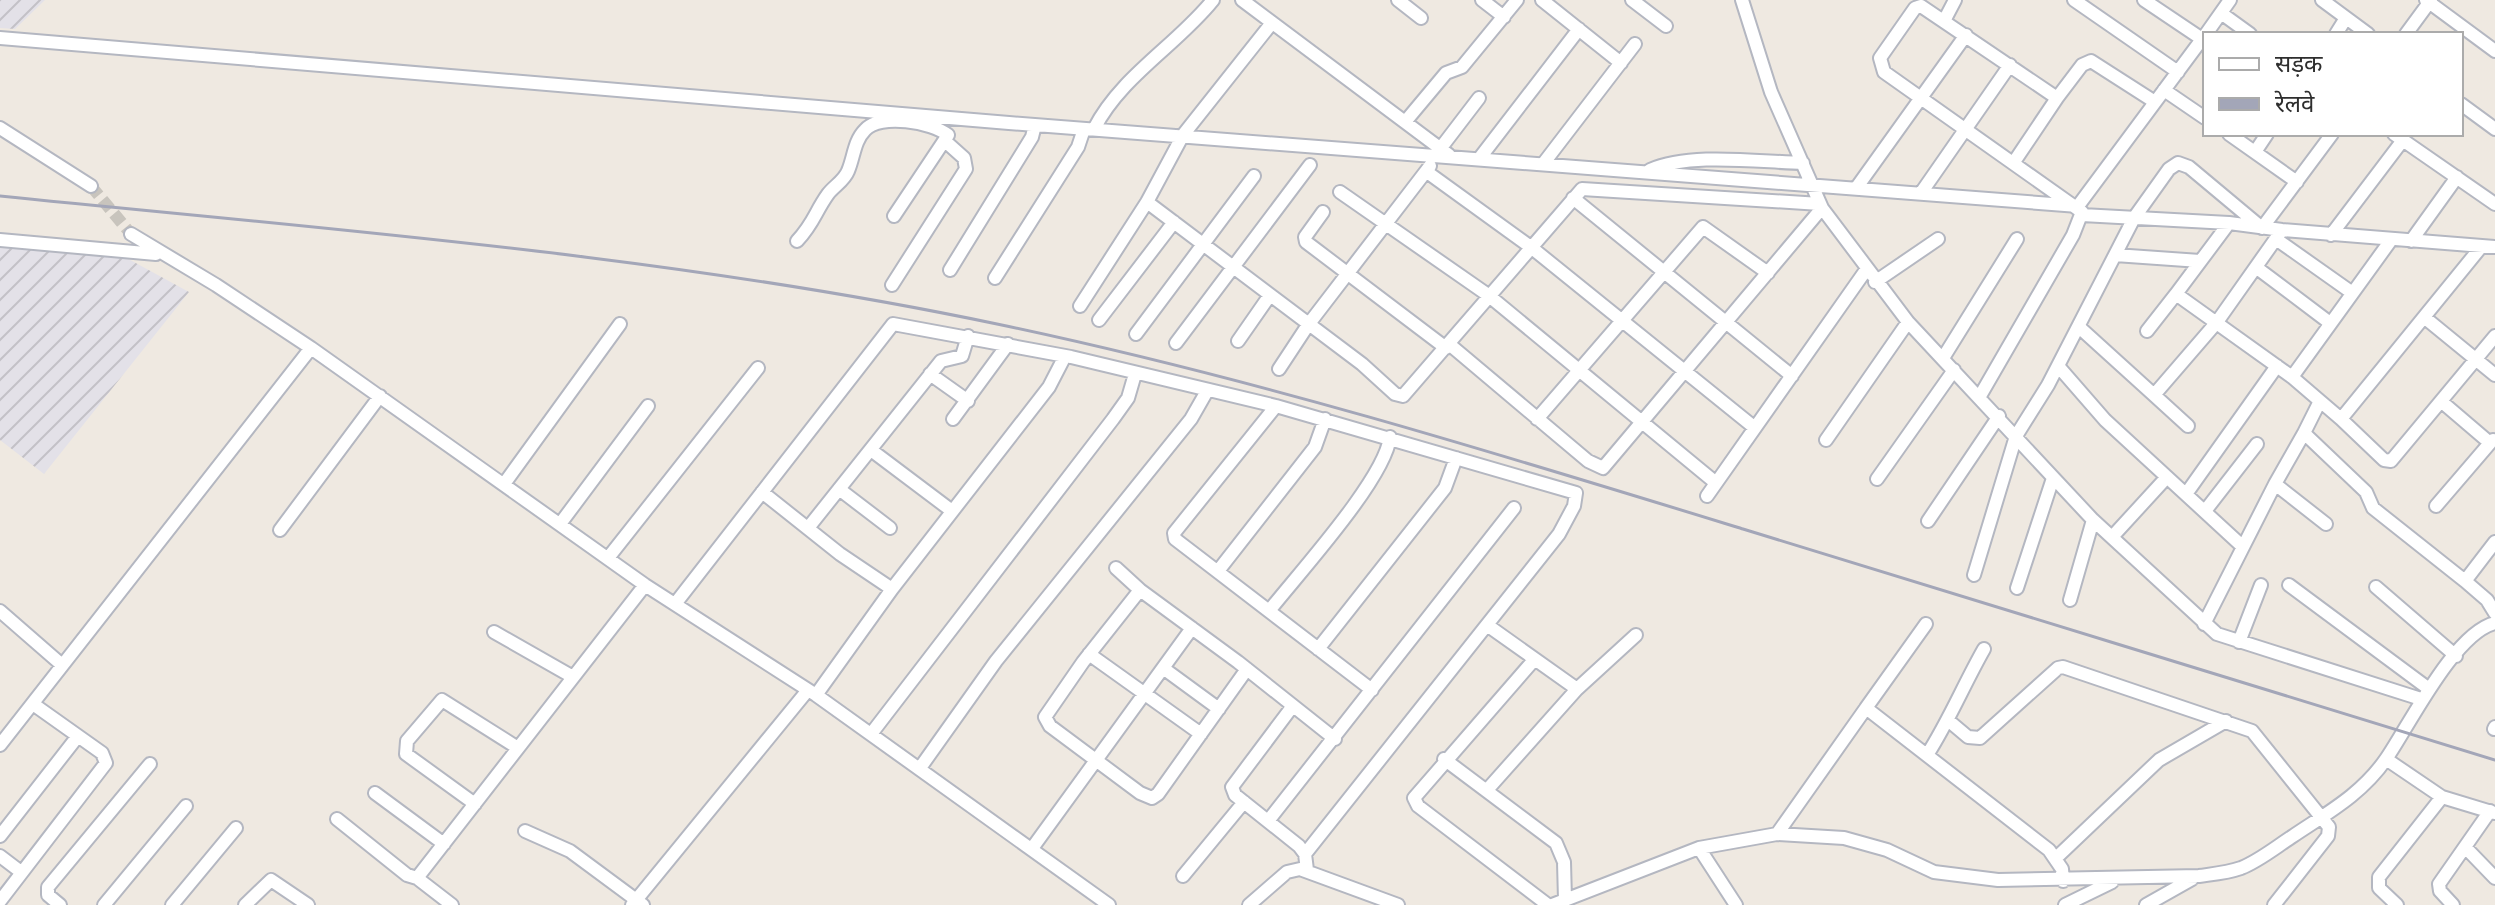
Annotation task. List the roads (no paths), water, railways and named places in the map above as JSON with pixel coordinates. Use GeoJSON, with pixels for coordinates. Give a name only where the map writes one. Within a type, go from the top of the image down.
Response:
{"type":"FeatureCollection","features":[{"type":"Feature","properties":{"kind":"street"},"geometry":{"type":"LineString","coordinates":[[995,278],[1086,132],[1117,95],[1163,49],[1185,33],[1213,0]]}},
{"type":"Feature","properties":{"kind":"street"},"geometry":{"type":"LineString","coordinates":[[1242,0],[1405,122],[1432,160],[1532,248],[1755,428]]}},
{"type":"Feature","properties":{"kind":"street"},"geometry":{"type":"LineString","coordinates":[[1398,0],[1421,18]]}},
{"type":"Feature","properties":{"kind":"street"},"geometry":{"type":"LineString","coordinates":[[1482,0],[1504,17]]}},
{"type":"Feature","properties":{"kind":"street"},"geometry":{"type":"LineString","coordinates":[[1405,122],[1446,73],[1462,67],[1517,0]]}},
{"type":"Feature","properties":{"kind":"street"},"geometry":{"type":"LineString","coordinates":[[1542,0],[1621,63]]}},
{"type":"Feature","properties":{"kind":"street"},"geometry":{"type":"LineString","coordinates":[[1632,0],[1666,26]]}},
{"type":"Feature","properties":{"kind":"street"},"geometry":{"type":"LineString","coordinates":[[1742,0],[1771,92],[1818,198],[1866,270],[1908,322],[2093,520],[2204,624],[2239,642],[2425,694]]}},
{"type":"Feature","properties":{"kind":"street"},"geometry":{"type":"LineString","coordinates":[[1944,21],[1955,0]]}},
{"type":"Feature","properties":{"kind":"street"},"geometry":{"type":"LineString","coordinates":[[2074,0],[2178,72]]}},
{"type":"Feature","properties":{"kind":"street"},"geometry":{"type":"LineString","coordinates":[[2144,0],[2203,35]]}},
{"type":"Feature","properties":{"kind":"street"},"geometry":{"type":"LineString","coordinates":[[2207,32],[2230,0]]}},
{"type":"Feature","properties":{"kind":"street"},"geometry":{"type":"LineString","coordinates":[[2322,0],[2365,32]]}},
{"type":"Feature","properties":{"kind":"street"},"geometry":{"type":"LineString","coordinates":[[2407,32],[2428,1],[2495,51]]}},
{"type":"Feature","properties":{"kind":"street"},"geometry":{"type":"LineString","coordinates":[[2057,98],[1966,35],[1917,6],[1879,62],[1884,72],[2080,210]]}},
{"type":"Feature","properties":{"kind":"street"},"geometry":{"type":"LineString","coordinates":[[2221,13],[2247,32]]}},
{"type":"Feature","properties":{"kind":"street"},"geometry":{"type":"LineString","coordinates":[[2337,32],[2346,18]]}},
{"type":"Feature","properties":{"kind":"street"},"geometry":{"type":"LineString","coordinates":[[1080,306],[1147,202],[1181,140],[1271,24]]}},
{"type":"Feature","properties":{"kind":"street"},"geometry":{"type":"LineString","coordinates":[[1479,159],[1579,29]]}},
{"type":"Feature","properties":{"kind":"street"},"geometry":{"type":"LineString","coordinates":[[1857,187],[1966,35]]}},
{"type":"Feature","properties":{"kind":"street"},"geometry":{"type":"LineString","coordinates":[[1980,396],[2080,210],[2203,37]]}},
{"type":"Feature","properties":{"kind":"street"},"geometry":{"type":"LineString","coordinates":[[0,38],[950,129],[1086,132],[1432,160],[1451,157],[1648,172],[1818,198]]}},
{"type":"Feature","properties":{"kind":"street"},"geometry":{"type":"LineString","coordinates":[[1543,164],[1635,44]]}},
{"type":"Feature","properties":{"kind":"street"},"geometry":{"type":"LineString","coordinates":[[2014,162],[2082,65],[2091,61],[2155,102]]}},
{"type":"Feature","properties":{"kind":"street"},"geometry":{"type":"LineString","coordinates":[[1921,193],[2010,65]]}},
{"type":"Feature","properties":{"kind":"street"},"geometry":{"type":"LineString","coordinates":[[2164,90],[2203,117]]}},
{"type":"Feature","properties":{"kind":"street"},"geometry":{"type":"LineString","coordinates":[[1279,369],[1308,325],[1388,224],[1479,98]]}},
{"type":"Feature","properties":{"kind":"street"},"geometry":{"type":"LineString","coordinates":[[2463,105],[2495,129]]}},
{"type":"Feature","properties":{"kind":"street"},"geometry":{"type":"LineString","coordinates":[[797,241],[815,222],[827,196],[844,178],[858,139],[868,127],[878,122],[950,129]]}},
{"type":"Feature","properties":{"kind":"street"},"geometry":{"type":"LineString","coordinates":[[0,128],[91,186]]}},
{"type":"Feature","properties":{"kind":"street"},"geometry":{"type":"LineString","coordinates":[[894,216],[950,129]]}},
{"type":"Feature","properties":{"kind":"street"},"geometry":{"type":"LineString","coordinates":[[892,285],[966,169],[950,129]]}},
{"type":"Feature","properties":{"kind":"street"},"geometry":{"type":"LineString","coordinates":[[950,270],[1034,129]]}},
{"type":"Feature","properties":{"kind":"street"},"geometry":{"type":"LineString","coordinates":[[2232,136],[2297,182]]}},
{"type":"Feature","properties":{"kind":"street"},"geometry":{"type":"LineString","coordinates":[[2255,152],[2266,136]]}},
{"type":"Feature","properties":{"kind":"street"},"geometry":{"type":"LineString","coordinates":[[2262,228],[2331,136]]}},
{"type":"Feature","properties":{"kind":"street"},"geometry":{"type":"LineString","coordinates":[[2331,235],[2399,137],[2495,204]]}},
{"type":"Feature","properties":{"kind":"street"},"geometry":{"type":"LineString","coordinates":[[1648,172],[1668,162],[1694,159],[1803,163]]}},
{"type":"Feature","properties":{"kind":"street"},"geometry":{"type":"LineString","coordinates":[[1974,575],[2016,436],[2058,366],[2134,218],[2169,169],[2178,163],[2189,167],[2262,228]]}},
{"type":"Feature","properties":{"kind":"street"},"geometry":{"type":"LineString","coordinates":[[1176,343],[1310,165]]}},
{"type":"Feature","properties":{"kind":"street"},"geometry":{"type":"LineString","coordinates":[[1136,334],[1254,176]]}},
{"type":"Feature","properties":{"kind":"street"},"geometry":{"type":"LineString","coordinates":[[2411,241],[2457,177]]}},
{"type":"Feature","properties":{"kind":"street"},"geometry":{"type":"LineString","coordinates":[[1147,202],[1400,396],[1407,395],[1488,295],[1573,198],[1588,188],[1818,198],[1857,187],[2134,218],[2229,223],[2262,228],[2279,235],[2351,292]]}},
{"type":"Feature","properties":{"kind":"street"},"geometry":{"type":"LineString","coordinates":[[1340,192],[1488,295],[1716,483]]}},
{"type":"Feature","properties":{"kind":"street"},"geometry":{"type":"LineString","coordinates":[[1573,198],[1792,376]]}},
{"type":"Feature","properties":{"kind":"street"},"geometry":{"type":"LineString","coordinates":[[1323,212],[1305,237],[1306,242],[1448,346],[1600,468],[1644,423],[1768,273],[1818,198]]}},
{"type":"Feature","properties":{"kind":"street"},"geometry":{"type":"LineString","coordinates":[[1099,320],[1174,222]]}},
{"type":"Feature","properties":{"kind":"street"},"geometry":{"type":"LineString","coordinates":[[2147,331],[2229,223]]}},
{"type":"Feature","properties":{"kind":"street"},"geometry":{"type":"LineString","coordinates":[[1537,419],[1705,227],[1768,273]]}},
{"type":"Feature","properties":{"kind":"street"},"geometry":{"type":"LineString","coordinates":[[131,234],[311,348],[645,585],[812,692],[1033,847],[1109,905]]}},
{"type":"Feature","properties":{"kind":"street"},"geometry":{"type":"LineString","coordinates":[[2279,235],[2331,235],[2495,247]]}},
{"type":"Feature","properties":{"kind":"street"},"geometry":{"type":"LineString","coordinates":[[2154,395],[2217,322],[2279,235]]}},
{"type":"Feature","properties":{"kind":"street"},"geometry":{"type":"LineString","coordinates":[[1875,282],[1938,239]]}},
{"type":"Feature","properties":{"kind":"street"},"geometry":{"type":"LineString","coordinates":[[1943,358],[2017,239]]}},
{"type":"Feature","properties":{"kind":"street"},"geometry":{"type":"LineString","coordinates":[[0,240],[91,251],[161,254]]}},
{"type":"Feature","properties":{"kind":"street"},"geometry":{"type":"LineString","coordinates":[[2292,377],[2391,240]]}},
{"type":"Feature","properties":{"kind":"street"},"geometry":{"type":"LineString","coordinates":[[2341,419],[2481,247]]}},
{"type":"Feature","properties":{"kind":"street"},"geometry":{"type":"LineString","coordinates":[[2115,255],[2200,261]]}},
{"type":"Feature","properties":{"kind":"street"},"geometry":{"type":"LineString","coordinates":[[2257,268],[2330,323]]}},
{"type":"Feature","properties":{"kind":"street"},"geometry":{"type":"LineString","coordinates":[[1707,496],[1866,270]]}},
{"type":"Feature","properties":{"kind":"street"},"geometry":{"type":"LineString","coordinates":[[2176,294],[2292,377],[2384,460],[2391,461],[2495,336]]}},
{"type":"Feature","properties":{"kind":"street"},"geometry":{"type":"LineString","coordinates":[[1238,341],[1270,295]]}},
{"type":"Feature","properties":{"kind":"street"},"geometry":{"type":"LineString","coordinates":[[2424,317],[2495,375]]}},
{"type":"Feature","properties":{"kind":"street"},"geometry":{"type":"LineString","coordinates":[[1826,440],[1908,322]]}},
{"type":"Feature","properties":{"kind":"street"},"geometry":{"type":"LineString","coordinates":[[504,484],[620,324]]}},
{"type":"Feature","properties":{"kind":"street"},"geometry":{"type":"LineString","coordinates":[[675,604],[890,324],[1065,356],[1276,406],[1568,489],[1577,495],[1559,534],[1305,854]]}},
{"type":"Feature","properties":{"kind":"street"},"geometry":{"type":"LineString","coordinates":[[2079,327],[2188,426]]}},
{"type":"Feature","properties":{"kind":"street"},"geometry":{"type":"LineString","coordinates":[[808,528],[944,358],[962,356],[968,336]]}},
{"type":"Feature","properties":{"kind":"street"},"geometry":{"type":"LineString","coordinates":[[953,419],[1008,344]]}},
{"type":"Feature","properties":{"kind":"street"},"geometry":{"type":"LineString","coordinates":[[0,745],[311,348]]}},
{"type":"Feature","properties":{"kind":"street"},"geometry":{"type":"LineString","coordinates":[[525,831],[570,851],[638,903],[812,692],[1049,387],[1065,356]]}},
{"type":"Feature","properties":{"kind":"street"},"geometry":{"type":"LineString","coordinates":[[2058,366],[2105,420],[2242,546]]}},
{"type":"Feature","properties":{"kind":"street"},"geometry":{"type":"LineString","coordinates":[[2186,494],[2277,366]]}},
{"type":"Feature","properties":{"kind":"street"},"geometry":{"type":"LineString","coordinates":[[608,558],[758,368]]}},
{"type":"Feature","properties":{"kind":"street"},"geometry":{"type":"LineString","coordinates":[[1877,479],[1954,370]]}},
{"type":"Feature","properties":{"kind":"street"},"geometry":{"type":"LineString","coordinates":[[930,374],[968,401]]}},
{"type":"Feature","properties":{"kind":"street"},"geometry":{"type":"LineString","coordinates":[[871,734],[1113,419],[1128,398],[1135,374]]}},
{"type":"Feature","properties":{"kind":"street"},"geometry":{"type":"LineString","coordinates":[[920,768],[996,661],[1191,419],[1207,391]]}},
{"type":"Feature","properties":{"kind":"street"},"geometry":{"type":"LineString","coordinates":[[280,530],[380,396]]}},
{"type":"Feature","properties":{"kind":"street"},"geometry":{"type":"LineString","coordinates":[[2204,624],[2320,401]]}},
{"type":"Feature","properties":{"kind":"street"},"geometry":{"type":"LineString","coordinates":[[2436,506],[2492,440],[2442,402]]}},
{"type":"Feature","properties":{"kind":"street"},"geometry":{"type":"LineString","coordinates":[[560,524],[648,406]]}},
{"type":"Feature","properties":{"kind":"street"},"geometry":{"type":"LineString","coordinates":[[1276,406],[1174,533],[1175,539],[1372,690]]}},
{"type":"Feature","properties":{"kind":"street"},"geometry":{"type":"LineString","coordinates":[[1928,521],[1999,416]]}},
{"type":"Feature","properties":{"kind":"street"},"geometry":{"type":"LineString","coordinates":[[1218,571],[1312,450],[1325,419]]}},
{"type":"Feature","properties":{"kind":"street"},"geometry":{"type":"LineString","coordinates":[[2304,433],[2366,492],[2373,508],[2465,581],[2487,600],[2495,613]]}},
{"type":"Feature","properties":{"kind":"street"},"geometry":{"type":"LineString","coordinates":[[1269,611],[1365,490],[1386,456],[1390,437]]}},
{"type":"Feature","properties":{"kind":"street"},"geometry":{"type":"LineString","coordinates":[[2205,511],[2257,444]]}},
{"type":"Feature","properties":{"kind":"street"},"geometry":{"type":"LineString","coordinates":[[871,450],[952,511]]}},
{"type":"Feature","properties":{"kind":"street"},"geometry":{"type":"LineString","coordinates":[[1318,649],[1445,488],[1456,458]]}},
{"type":"Feature","properties":{"kind":"street"},"geometry":{"type":"LineString","coordinates":[[2112,537],[2167,477]]}},
{"type":"Feature","properties":{"kind":"street"},"geometry":{"type":"LineString","coordinates":[[2017,588],[2053,478]]}},
{"type":"Feature","properties":{"kind":"street"},"geometry":{"type":"LineString","coordinates":[[2275,484],[2326,524]]}},
{"type":"Feature","properties":{"kind":"street"},"geometry":{"type":"LineString","coordinates":[[839,489],[890,528]]}},
{"type":"Feature","properties":{"kind":"street"},"geometry":{"type":"LineString","coordinates":[[762,492],[892,589]]}},
{"type":"Feature","properties":{"kind":"street"},"geometry":{"type":"LineString","coordinates":[[1268,821],[1514,508]]}},
{"type":"Feature","properties":{"kind":"street"},"geometry":{"type":"LineString","coordinates":[[2070,600],[2093,520]]}},
{"type":"Feature","properties":{"kind":"street"},"geometry":{"type":"LineString","coordinates":[[2465,581],[2495,542]]}},
{"type":"Feature","properties":{"kind":"street"},"geometry":{"type":"LineString","coordinates":[[1116,568],[1140,590],[1335,739]]}},
{"type":"Feature","properties":{"kind":"street"},"geometry":{"type":"LineString","coordinates":[[417,878],[645,585]]}},
{"type":"Feature","properties":{"kind":"street"},"geometry":{"type":"LineString","coordinates":[[2239,642],[2261,585]]}},
{"type":"Feature","properties":{"kind":"street"},"geometry":{"type":"LineString","coordinates":[[2289,585],[2425,694]]}},
{"type":"Feature","properties":{"kind":"street"},"geometry":{"type":"LineString","coordinates":[[2376,587],[2456,656]]}},
{"type":"Feature","properties":{"kind":"street"},"geometry":{"type":"LineString","coordinates":[[1140,590],[1089,654],[1045,717],[1050,726],[1096,760],[1147,797],[1155,798],[1247,669]]}},
{"type":"Feature","properties":{"kind":"street"},"geometry":{"type":"LineString","coordinates":[[0,611],[62,665]]}},
{"type":"Feature","properties":{"kind":"street"},"geometry":{"type":"LineString","coordinates":[[1533,661],[1444,759],[1415,794],[1415,803],[1550,905],[1569,901],[1699,848],[1777,834],[1844,838],[1949,875],[1998,880],[2199,876],[2250,864],[2342,806],[2386,759],[2425,694],[2456,656],[2481,629],[2495,623]]}},
{"type":"Feature","properties":{"kind":"street"},"geometry":{"type":"LineString","coordinates":[[1777,834],[1926,624]]}},
{"type":"Feature","properties":{"kind":"street"},"geometry":{"type":"LineString","coordinates":[[1487,625],[1533,661],[1577,689]]}},
{"type":"Feature","properties":{"kind":"street"},"geometry":{"type":"LineString","coordinates":[[1033,847],[1192,628]]}},
{"type":"Feature","properties":{"kind":"street"},"geometry":{"type":"LineString","coordinates":[[494,632],[573,677]]}},
{"type":"Feature","properties":{"kind":"street"},"geometry":{"type":"LineString","coordinates":[[1487,790],[1577,689],[1636,635]]}},
{"type":"Feature","properties":{"kind":"street"},"geometry":{"type":"LineString","coordinates":[[1927,755],[1949,721],[1961,689],[1984,649]]}},
{"type":"Feature","properties":{"kind":"street"},"geometry":{"type":"LineString","coordinates":[[1089,654],[1201,734]]}},
{"type":"Feature","properties":{"kind":"street"},"geometry":{"type":"LineString","coordinates":[[1949,721],[1968,737],[1980,738],[2058,668],[2063,667],[2246,728],[2259,738],[2329,827],[2328,836],[2274,905]]}},
{"type":"Feature","properties":{"kind":"street"},"geometry":{"type":"LineString","coordinates":[[1163,668],[1219,709]]}},
{"type":"Feature","properties":{"kind":"street"},"geometry":{"type":"LineString","coordinates":[[475,804],[406,754],[405,746],[422,722],[437,703],[444,701],[518,748]]}},
{"type":"Feature","properties":{"kind":"street"},"geometry":{"type":"LineString","coordinates":[[0,901],[106,763],[102,753],[33,704]]}},
{"type":"Feature","properties":{"kind":"street"},"geometry":{"type":"LineString","coordinates":[[1292,707],[1233,785],[1235,795],[1305,854],[1307,870]]}},
{"type":"Feature","properties":{"kind":"street"},"geometry":{"type":"LineString","coordinates":[[1866,708],[2056,858],[2063,881]]}},
{"type":"Feature","properties":{"kind":"street"},"geometry":{"type":"LineString","coordinates":[[2056,858],[2159,760],[2226,721]]}},
{"type":"Feature","properties":{"kind":"street"},"geometry":{"type":"LineString","coordinates":[[0,836],[78,736]]}},
{"type":"Feature","properties":{"kind":"street"},"geometry":{"type":"LineString","coordinates":[[1444,759],[1556,843],[1564,862],[1569,901]]}},
{"type":"Feature","properties":{"kind":"street"},"geometry":{"type":"LineString","coordinates":[[2386,759],[2442,797],[2493,812],[2438,886],[2453,905]]}},
{"type":"Feature","properties":{"kind":"street"},"geometry":{"type":"LineString","coordinates":[[60,905],[48,895],[48,887],[150,764]]}},
{"type":"Feature","properties":{"kind":"street"},"geometry":{"type":"LineString","coordinates":[[375,793],[444,844]]}},
{"type":"Feature","properties":{"kind":"street"},"geometry":{"type":"LineString","coordinates":[[2397,905],[2379,888],[2379,877],[2442,797]]}},
{"type":"Feature","properties":{"kind":"street"},"geometry":{"type":"LineString","coordinates":[[1183,876],[1244,802]]}},
{"type":"Feature","properties":{"kind":"street"},"geometry":{"type":"LineString","coordinates":[[104,905],[186,806]]}},
{"type":"Feature","properties":{"kind":"street"},"geometry":{"type":"LineString","coordinates":[[337,819],[407,875],[417,878],[452,905]]}},
{"type":"Feature","properties":{"kind":"street"},"geometry":{"type":"LineString","coordinates":[[172,905],[236,828]]}},
{"type":"Feature","properties":{"kind":"street"},"geometry":{"type":"LineString","coordinates":[[1699,848],[1736,905]]}},
{"type":"Feature","properties":{"kind":"street"},"geometry":{"type":"LineString","coordinates":[[2466,848],[2495,878]]}},
{"type":"Feature","properties":{"kind":"street"},"geometry":{"type":"LineString","coordinates":[[0,856],[21,872]]}},
{"type":"Feature","properties":{"kind":"street"},"geometry":{"type":"LineString","coordinates":[[1249,905],[1287,872],[1307,870],[1398,905]]}},
{"type":"Feature","properties":{"kind":"street"},"geometry":{"type":"LineString","coordinates":[[2146,905],[2199,876]]}},
{"type":"Feature","properties":{"kind":"street"},"geometry":{"type":"LineString","coordinates":[[2065,905],[2118,879]]}},
{"type":"Feature","properties":{"kind":"street"},"geometry":{"type":"LineString","coordinates":[[245,905],[271,880],[308,905]]}},
{"type":"Feature","properties":{"kind":"tunnel"},"geometry":{"type":"LineString","coordinates":[[91,186],[131,234]]}},
{"type":"Feature","properties":{"kind":"railway"},"geometry":{"type":"LineString","coordinates":[[0,196],[375,233],[625,262],[874,300],[1092,345],[1279,392],[1465,445],[2495,760]]}}]}
